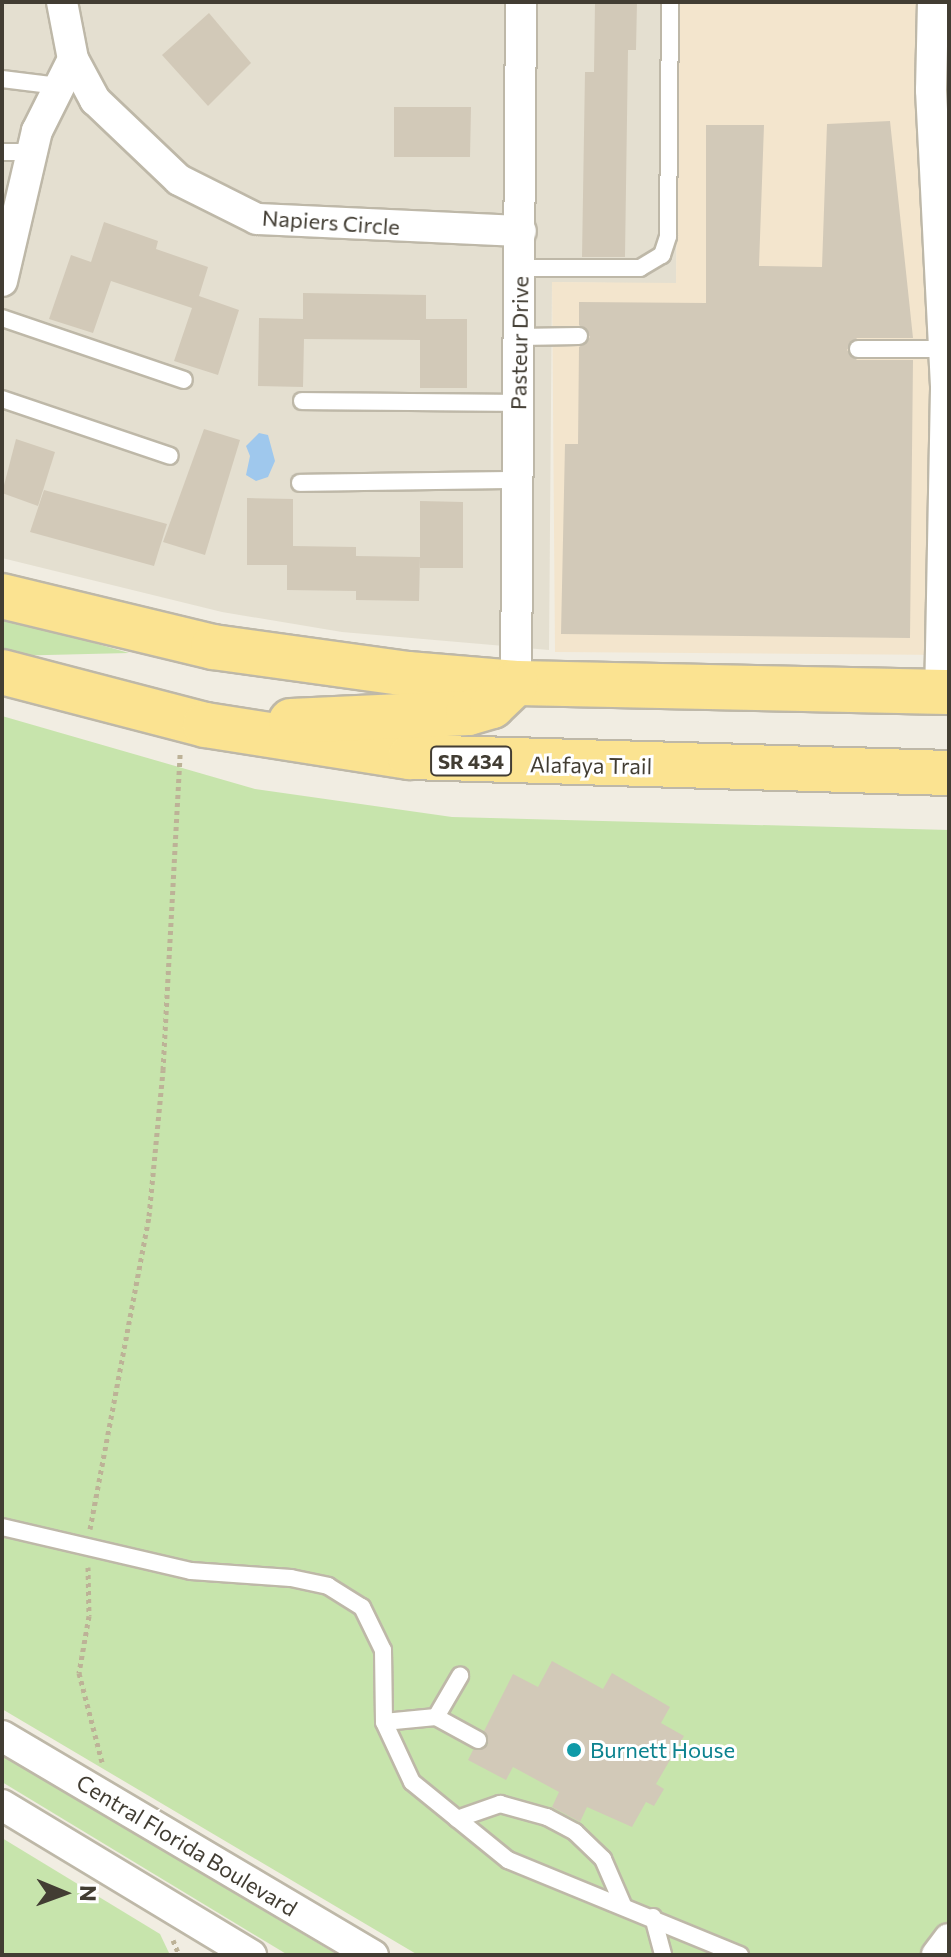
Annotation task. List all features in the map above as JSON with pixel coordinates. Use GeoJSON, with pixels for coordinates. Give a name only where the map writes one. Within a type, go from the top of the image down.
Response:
{"type":"FeatureCollection","features":[{"type":"Feature","properties":{"kind":"main road"},"geometry":{"type":"LineString","coordinates":[[2,596],[227,649],[315,664],[516,683],[944,692]]}},
{"type":"Feature","properties":{"kind":"main road","name":"Alafaya Trail"},"geometry":{"type":"LineString","coordinates":[[2,672],[193,740],[318,746],[494,763],[949,773]]}},
{"type":"Feature","properties":{"kind":"main road"},"geometry":{"type":"LineString","coordinates":[[193,740],[468,713],[492,706],[516,683]]}},
{"type":"Feature","properties":{"kind":"street","name":"Napiers Circle"},"geometry":{"type":"LineString","coordinates":[[62,2],[73,59],[95,100],[179,180],[257,219],[347,227],[521,231]]}},
{"type":"Feature","properties":{"kind":"street","name":"Pasteur Drive"},"geometry":{"type":"LineString","coordinates":[[516,683],[521,2]]}},
{"type":"Feature","properties":{"kind":"street"},"geometry":{"type":"LineString","coordinates":[[933,2],[945,240],[944,692]]}},
{"type":"Feature","properties":{"kind":"street"},"geometry":{"type":"LineString","coordinates":[[2,281],[33,152],[73,59]]}},
{"type":"Feature","properties":{"kind":"street","name":"Central Florida Boulevard"},"geometry":{"type":"LineString","coordinates":[[2,1736],[373,1955]]}},
{"type":"Feature","properties":{"kind":"street"},"geometry":{"type":"LineString","coordinates":[[2,1805],[251,1955]]}},
{"type":"Feature","properties":{"kind":"street"},"geometry":{"type":"LineString","coordinates":[[937,1955],[949,1939]]}},
{"type":"Feature","properties":{"kind":"lane"},"geometry":{"type":"LineString","coordinates":[[520,268],[640,268],[662,255],[668,236],[670,2]]}},
{"type":"Feature","properties":{"kind":"lane"},"geometry":{"type":"LineString","coordinates":[[2,79],[59,86]]}},
{"type":"Feature","properties":{"kind":"lane"},"geometry":{"type":"LineString","coordinates":[[2,152],[33,152]]}},
{"type":"Feature","properties":{"kind":"lane"},"geometry":{"type":"LineString","coordinates":[[2,318],[184,380]]}},
{"type":"Feature","properties":{"kind":"lane"},"geometry":{"type":"LineString","coordinates":[[519,337],[579,336]]}},
{"type":"Feature","properties":{"kind":"lane"},"geometry":{"type":"LineString","coordinates":[[858,349],[945,349]]}},
{"type":"Feature","properties":{"kind":"lane"},"geometry":{"type":"LineString","coordinates":[[2,399],[170,456]]}},
{"type":"Feature","properties":{"kind":"lane"},"geometry":{"type":"LineString","coordinates":[[302,401],[518,403]]}},
{"type":"Feature","properties":{"kind":"lane"},"geometry":{"type":"LineString","coordinates":[[300,483],[518,480]]}},
{"type":"Feature","properties":{"kind":"lane"},"geometry":{"type":"LineString","coordinates":[[2,1527],[191,1571],[291,1578],[328,1586],[362,1607],[383,1650],[384,1722],[412,1782],[508,1860],[740,1955]]}},
{"type":"Feature","properties":{"kind":"lane"},"geometry":{"type":"LineString","coordinates":[[436,1717],[460,1676]]}},
{"type":"Feature","properties":{"kind":"lane"},"geometry":{"type":"LineString","coordinates":[[384,1722],[436,1717],[478,1740]]}},
{"type":"Feature","properties":{"kind":"lane"},"geometry":{"type":"LineString","coordinates":[[457,1819],[500,1804],[547,1817],[575,1832],[603,1859],[623,1905]]}},
{"type":"Feature","properties":{"kind":"lane"},"geometry":{"type":"LineString","coordinates":[[653,1917],[663,1955]]}},
{"type":"Feature","properties":{"kind":"path"},"geometry":{"type":"LineString","coordinates":[[102,1763],[79,1673],[89,1616],[91,1504],[103,1470],[115,1373],[149,1216],[193,740]]}},
{"type":"Feature","properties":{"kind":"shaded area"},"geometry":{"type":"Polygon","coordinates":[[[2,2],[679,2],[676,284],[552,282],[549,650],[342,632],[222,612],[2,558],[2,2]]]}},
{"type":"Feature","properties":{"kind":"shaded area"},"geometry":{"type":"Polygon","coordinates":[[[679,2],[949,2],[949,655],[555,652],[552,282],[676,283],[679,2]]]}},
{"type":"Feature","properties":{"kind":"green space"},"geometry":{"type":"Polygon","coordinates":[[[2,619],[129,653],[6,656],[2,654],[2,619]]]}},
{"type":"Feature","properties":{"kind":"green space"},"geometry":{"type":"Polygon","coordinates":[[[2,716],[255,789],[452,817],[949,830],[949,1955],[418,1955],[2,1709],[2,716]]]}},
{"type":"Feature","properties":{"kind":"green space"},"geometry":{"type":"Polygon","coordinates":[[[2,1755],[338,1955],[288,1955],[2,1782],[2,1755]]]}},
{"type":"Feature","properties":{"kind":"green space"},"geometry":{"type":"Polygon","coordinates":[[[2,1838],[160,1934],[170,1955],[2,1955],[2,1838]]]}},
{"type":"Feature","properties":{"kind":"water"},"geometry":{"type":"Polygon","coordinates":[[[259,433],[268,435],[275,461],[268,477],[256,481],[246,475],[250,456],[246,446],[259,433]]]}},
{"type":"Feature","properties":{"kind":"building"},"geometry":{"type":"Polygon","coordinates":[[[595,2],[637,2],[636,50],[628,50],[625,257],[582,257],[585,72],[594,72],[595,2]]]}},
{"type":"Feature","properties":{"kind":"building"},"geometry":{"type":"Polygon","coordinates":[[[209,13],[251,63],[208,106],[162,55],[209,13]]]}},
{"type":"Feature","properties":{"kind":"building"},"geometry":{"type":"Polygon","coordinates":[[[394,107],[471,107],[470,157],[394,157],[394,107]]]}},
{"type":"Feature","properties":{"kind":"building"},"geometry":{"type":"Polygon","coordinates":[[[890,121],[913,338],[857,338],[847,350],[857,360],[913,360],[910,638],[561,634],[565,444],[578,444],[579,347],[590,337],[579,325],[579,302],[706,303],[706,125],[764,125],[759,266],[822,267],[827,124],[890,121]]]}},
{"type":"Feature","properties":{"kind":"building"},"geometry":{"type":"Polygon","coordinates":[[[104,222],[158,241],[156,249],[208,267],[199,296],[239,310],[218,375],[174,361],[192,308],[111,281],[93,333],[49,319],[71,255],[91,262],[104,222]]]}},
{"type":"Feature","properties":{"kind":"building"},"geometry":{"type":"Polygon","coordinates":[[[303,293],[426,295],[426,319],[467,319],[467,388],[420,388],[420,340],[304,339],[303,387],[258,386],[259,318],[303,319],[303,293]]]}},
{"type":"Feature","properties":{"kind":"building"},"geometry":{"type":"Polygon","coordinates":[[[204,429],[240,440],[205,555],[163,542],[204,429]]]}},
{"type":"Feature","properties":{"kind":"building"},"geometry":{"type":"Polygon","coordinates":[[[16,439],[55,452],[38,506],[2,493],[16,439]]]}},
{"type":"Feature","properties":{"kind":"building"},"geometry":{"type":"Polygon","coordinates":[[[44,490],[167,524],[154,566],[30,532],[44,490]]]}},
{"type":"Feature","properties":{"kind":"building"},"geometry":{"type":"Polygon","coordinates":[[[247,498],[293,499],[293,546],[356,547],[356,556],[420,557],[419,601],[356,600],[356,591],[287,590],[287,565],[247,565],[247,498]]]}},
{"type":"Feature","properties":{"kind":"building"},"geometry":{"type":"Polygon","coordinates":[[[420,501],[463,502],[463,568],[420,568],[420,501]]]}},
{"type":"Feature","properties":{"kind":"building","name":"Burnett House"},"geometry":{"type":"Polygon","coordinates":[[[552,1661],[603,1689],[612,1673],[670,1707],[661,1723],[684,1736],[656,1784],[664,1789],[654,1806],[646,1802],[632,1827],[587,1807],[580,1822],[552,1807],[559,1792],[513,1767],[506,1780],[468,1760],[473,1750],[488,1745],[484,1731],[513,1674],[538,1687],[552,1661]]]}},
{"type":"Feature","properties":{"kind":"place","name":"Burnett House"},"geometry":{"type":"Point","coordinates":[574,1750]}}]}
